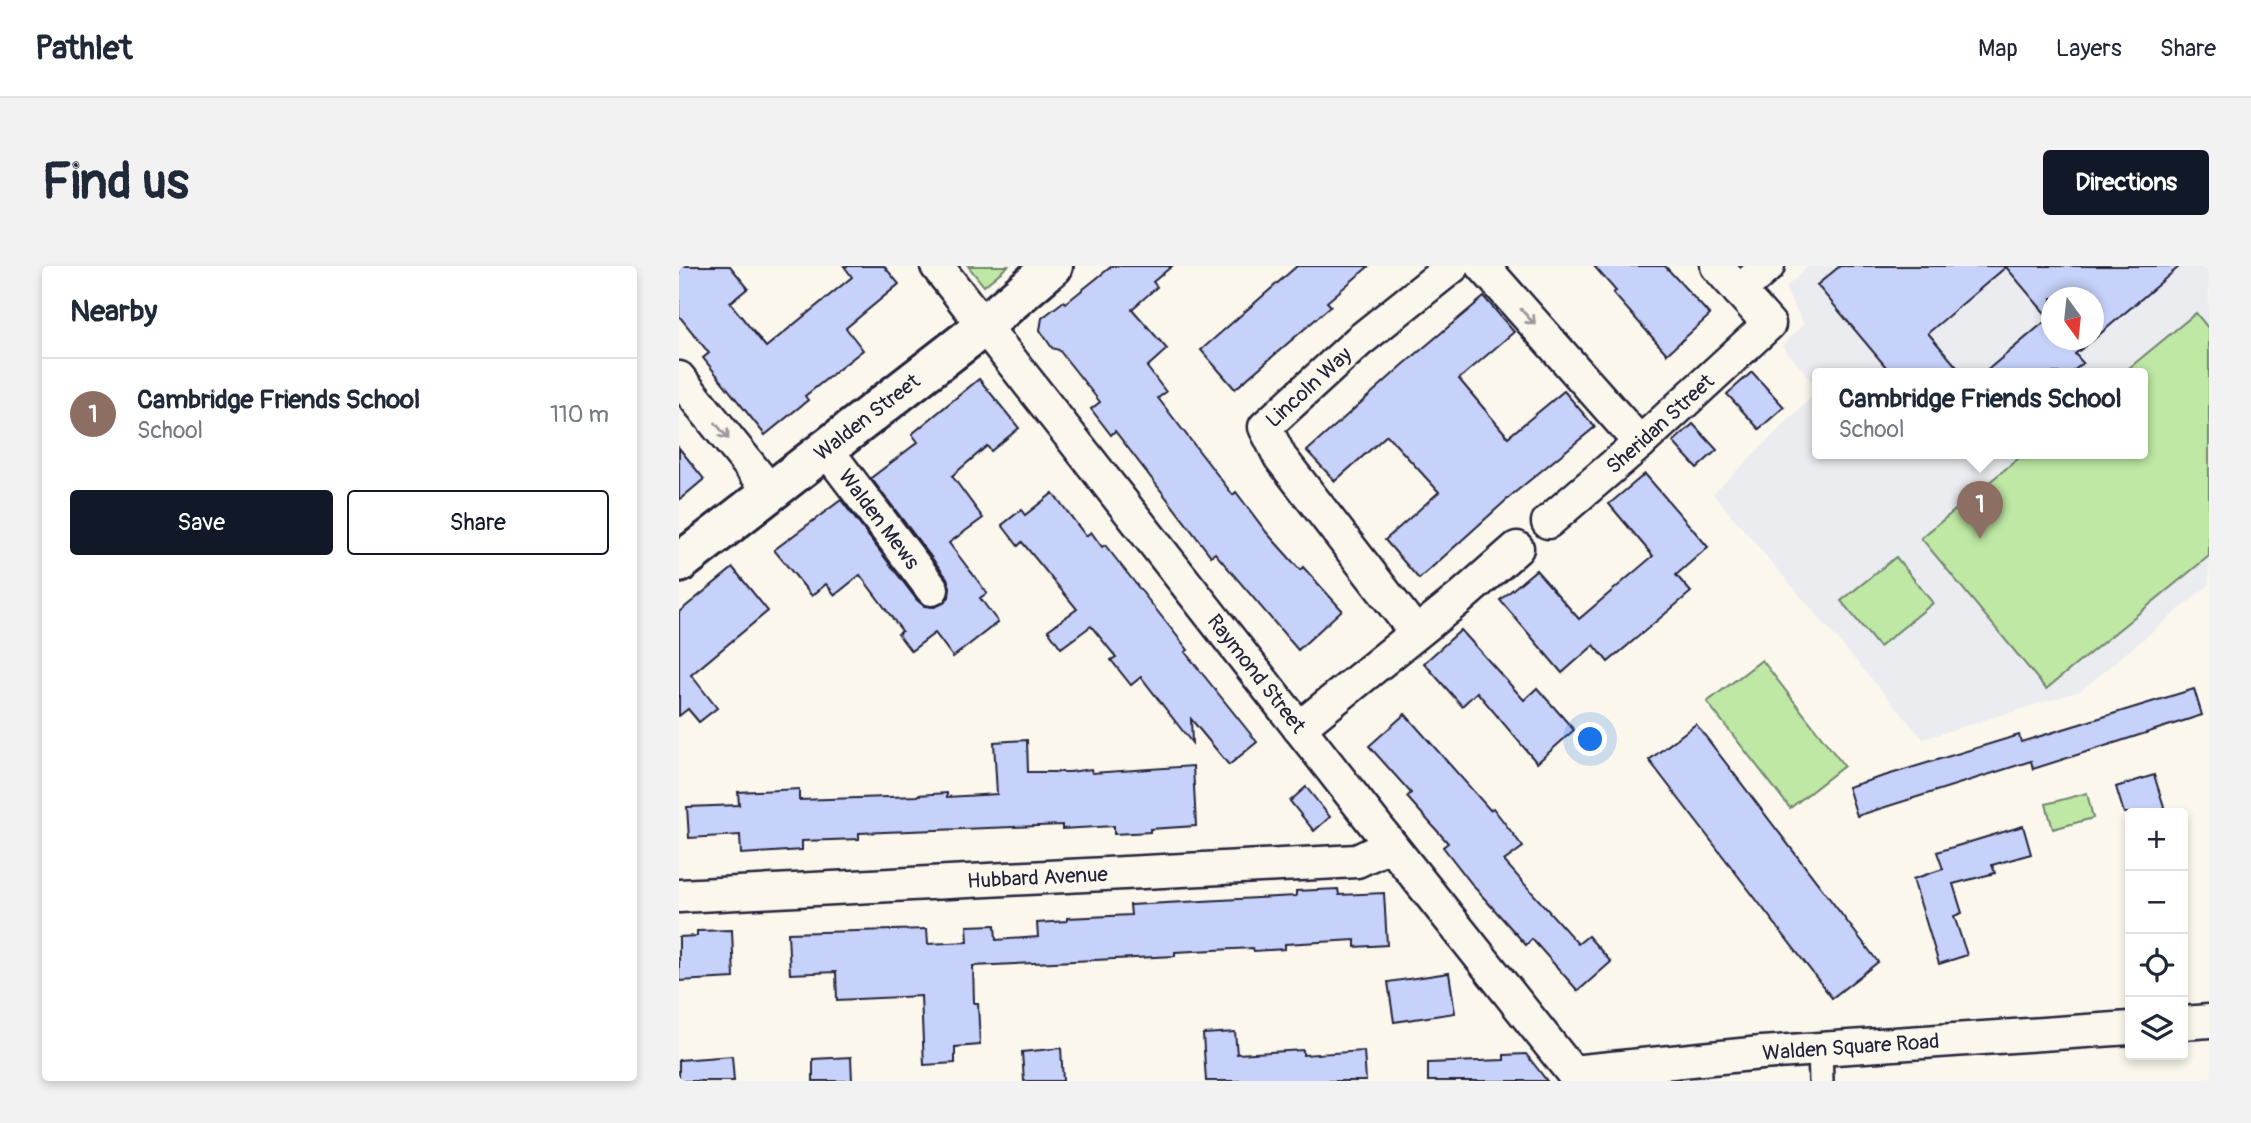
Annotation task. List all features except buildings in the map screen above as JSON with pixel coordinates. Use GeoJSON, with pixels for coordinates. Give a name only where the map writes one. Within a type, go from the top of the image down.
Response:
{"type":"FeatureCollection","features":[{"type":"Feature","properties":{"kind":"street","name":"Raymond Street"},"geometry":{"type":"LineString","coordinates":[[937,266],[1575,1076]]}},
{"type":"Feature","properties":{"kind":"street","name":"Walden Street"},"geometry":{"type":"LineString","coordinates":[[679,563],[985,325],[1053,266]]}},
{"type":"Feature","properties":{"kind":"street","name":"Lincoln Way"},"geometry":{"type":"LineString","coordinates":[[1416,633],[1280,457],[1265,427],[1359,341],[1453,266]]}},
{"type":"Feature","properties":{"kind":"street"},"geometry":{"type":"LineString","coordinates":[[1483,266],[1640,443]]}},
{"type":"Feature","properties":{"kind":"street"},"geometry":{"type":"LineString","coordinates":[[1717,266],[1739,291],[1768,266]]}},
{"type":"Feature","properties":{"kind":"street","name":"Sheridan Street"},"geometry":{"type":"LineString","coordinates":[[1548,522],[1640,443],[1769,324],[1739,291]]}},
{"type":"Feature","properties":{"kind":"street"},"geometry":{"type":"LineString","coordinates":[[679,378],[771,492]]}},
{"type":"Feature","properties":{"kind":"street","name":"Walden Mews"},"geometry":{"type":"LineString","coordinates":[[826,449],[932,589]]}},
{"type":"Feature","properties":{"kind":"street"},"geometry":{"type":"LineString","coordinates":[[1299,728],[1460,598],[1517,548]]}},
{"type":"Feature","properties":{"kind":"street","name":"Hubbard Avenue"},"geometry":{"type":"LineString","coordinates":[[679,896],[1357,861],[1391,845]]}},
{"type":"Feature","properties":{"kind":"street"},"geometry":{"type":"LineString","coordinates":[[2188,1023],[2209,1021]]}},
{"type":"Feature","properties":{"kind":"street","name":"Walden Square Road"},"geometry":{"type":"LineString","coordinates":[[1575,1076],[1820,1049],[2125,1028]]}},
{"type":"Feature","properties":{"kind":"street"},"geometry":{"type":"LineString","coordinates":[[1820,1049],[1821,1081]]}},
{"type":"Feature","properties":{"kind":"shaded area"},"geometry":{"type":"Polygon","coordinates":[[[1809,266],[2209,266],[2209,585],[2080,691],[1923,739],[1713,494],[1812,397],[1812,459],[2148,459],[2148,368],[1812,368],[1812,381],[1782,346],[1804,324],[1786,287],[1809,266]]]}},
{"type":"Feature","properties":{"kind":"green space"},"geometry":{"type":"Polygon","coordinates":[[[968,266],[1008,266],[984,286],[968,266]]]}},
{"type":"Feature","properties":{"kind":"green space"},"geometry":{"type":"Polygon","coordinates":[[[2196,313],[2209,329],[2209,556],[2046,689],[1921,538],[2018,459],[2148,459],[2148,368],[2129,368],[2196,313]]]}},
{"type":"Feature","properties":{"kind":"green space"},"geometry":{"type":"Polygon","coordinates":[[[1896,557],[1933,603],[1879,647],[1841,601],[1896,557]]]}},
{"type":"Feature","properties":{"kind":"green space"},"geometry":{"type":"Polygon","coordinates":[[[1762,660],[1844,766],[1790,808],[1707,702],[1762,660]]]}},
{"type":"Feature","properties":{"kind":"green space"},"geometry":{"type":"Polygon","coordinates":[[[2087,793],[2093,818],[2053,829],[2046,804],[2087,793]]]}},
{"type":"Feature","properties":{"kind":"place","name":"Cambridge Friends School"},"geometry":{"type":"Point","coordinates":[1980,539]}}]}
